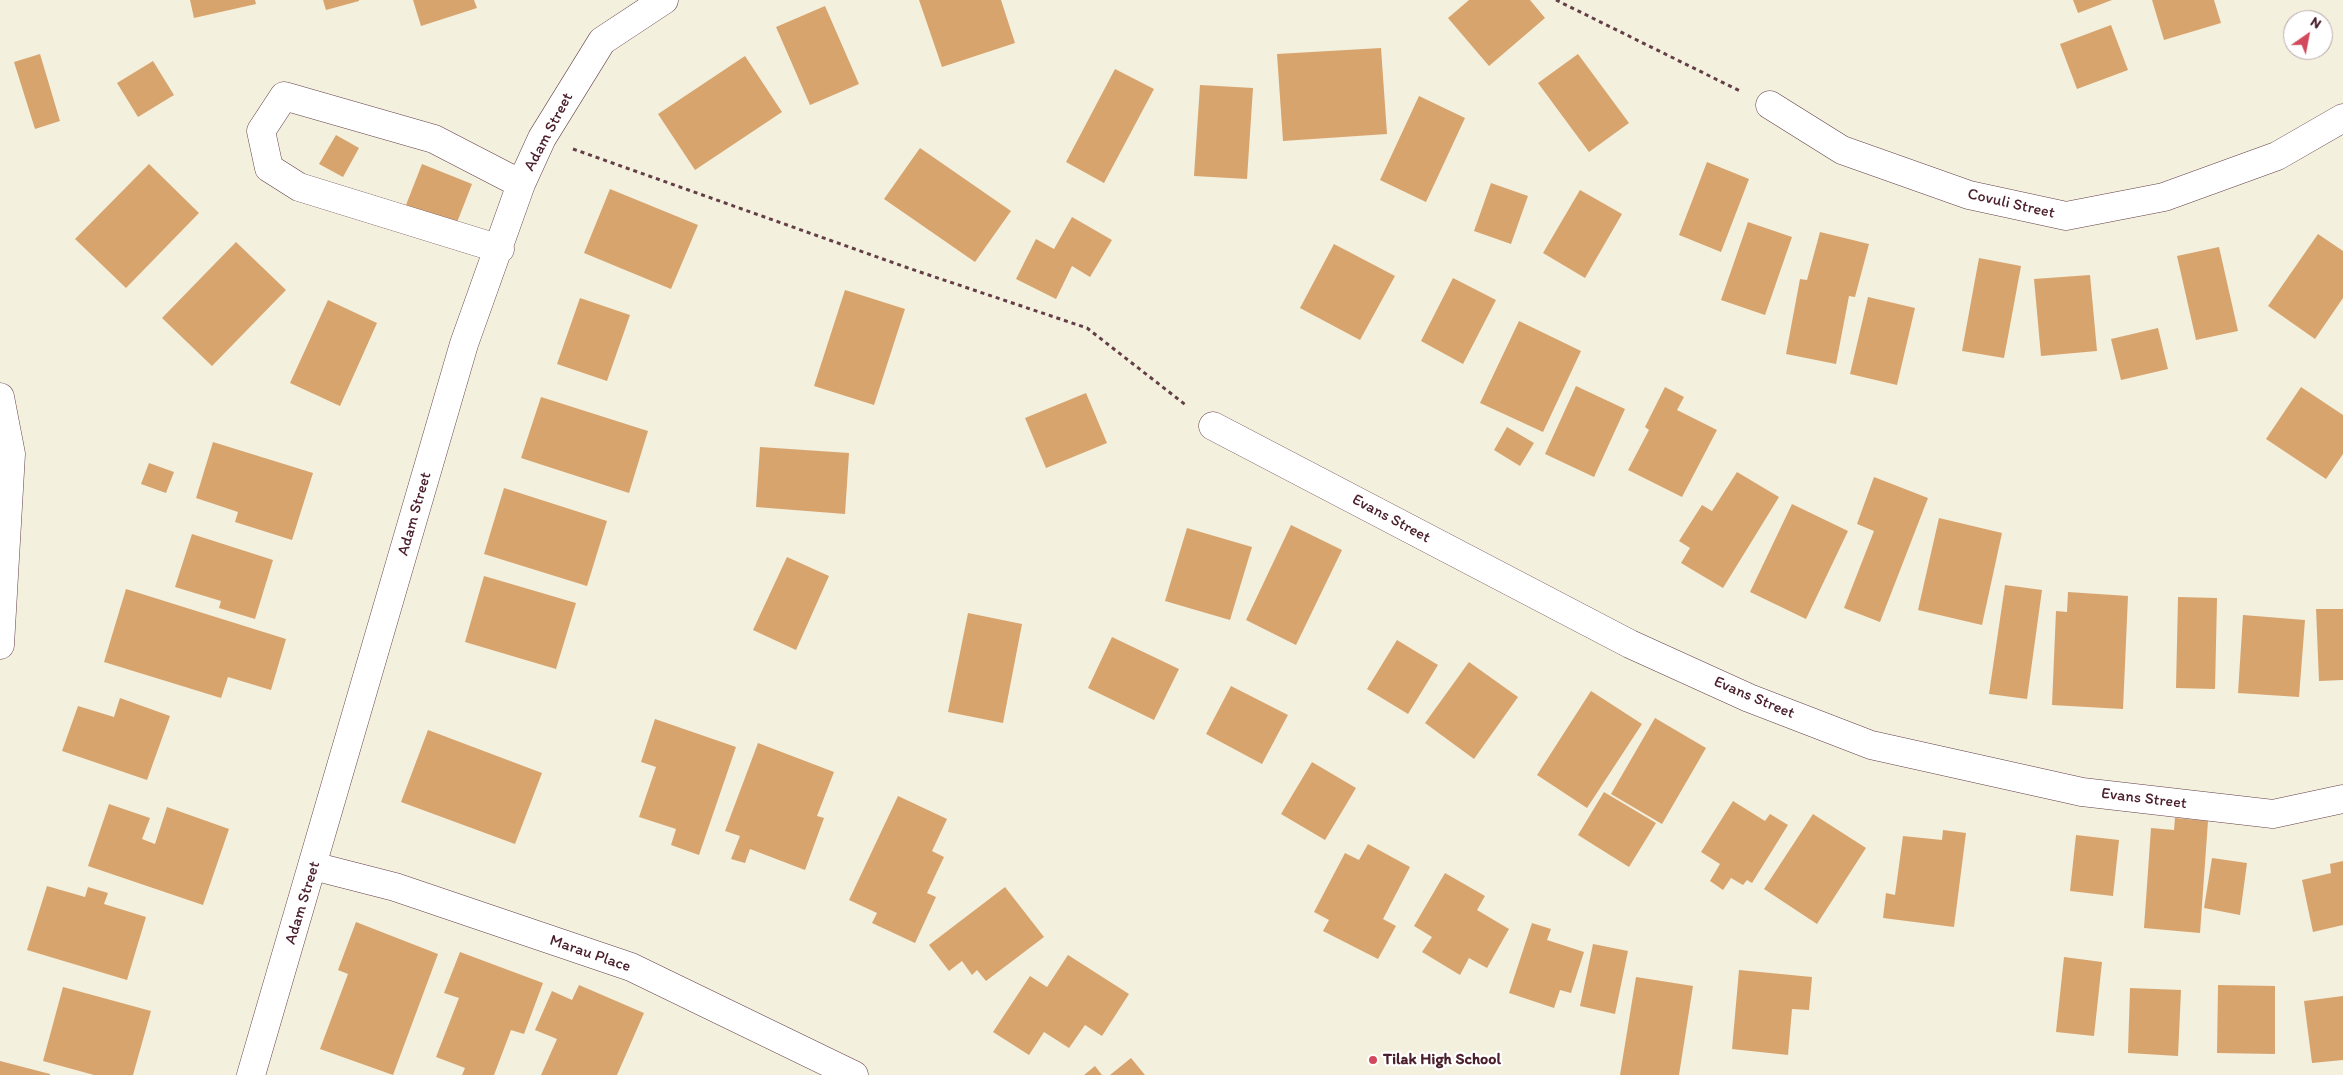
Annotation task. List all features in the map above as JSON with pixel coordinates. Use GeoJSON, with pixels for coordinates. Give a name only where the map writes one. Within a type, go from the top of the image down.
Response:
{"type":"FeatureCollection","features":[{"type":"Feature","properties":{"kind":"street","name":"Adam Street"},"geometry":{"type":"LineString","coordinates":[[251,1075],[464,344],[500,249],[521,184],[542,138],[602,41],[664,0]]}},
{"type":"Feature","properties":{"kind":"street"},"geometry":{"type":"LineString","coordinates":[[500,249],[299,187],[269,168],[261,131],[284,96],[434,140],[521,184]]}},
{"type":"Feature","properties":{"kind":"street","name":"Covuli Street"},"geometry":{"type":"LineString","coordinates":[[1770,105],[1842,150],[1969,195],[2066,216],[2164,197],[2277,156],[2343,118]]}},
{"type":"Feature","properties":{"kind":"street"},"geometry":{"type":"LineString","coordinates":[[0,396],[12,454],[0,645]]}},
{"type":"Feature","properties":{"kind":"street","name":"Evans Street"},"geometry":{"type":"LineString","coordinates":[[1213,426],[1630,644],[1749,698],[1871,745],[2082,792],[2263,813],[2273,814],[2343,799]]}},
{"type":"Feature","properties":{"kind":"street","name":"Marau Place"},"geometry":{"type":"LineString","coordinates":[[313,866],[395,887],[631,967],[854,1075]]}},
{"type":"Feature","properties":{"kind":"path"},"geometry":{"type":"LineString","coordinates":[[1556,0],[1770,105]]}},
{"type":"Feature","properties":{"kind":"path"},"geometry":{"type":"LineString","coordinates":[[542,138],[1087,328],[1213,426]]}},
{"type":"Feature","properties":{"kind":"building"},"geometry":{"type":"Polygon","coordinates":[[[190,0],[255,0],[256,4],[194,18],[190,0]]]}},
{"type":"Feature","properties":{"kind":"building"},"geometry":{"type":"Polygon","coordinates":[[[323,0],[359,0],[359,1],[326,10],[323,0]]]}},
{"type":"Feature","properties":{"kind":"building"},"geometry":{"type":"Polygon","coordinates":[[[413,0],[474,0],[477,8],[421,26],[413,0]]]}},
{"type":"Feature","properties":{"kind":"building"},"geometry":{"type":"Polygon","coordinates":[[[919,0],[1001,0],[1015,43],[942,67],[919,0]]]}},
{"type":"Feature","properties":{"kind":"building"},"geometry":{"type":"Polygon","coordinates":[[[1469,0],[1530,0],[1545,18],[1489,66],[1448,18],[1469,0]]]}},
{"type":"Feature","properties":{"kind":"building"},"geometry":{"type":"Polygon","coordinates":[[[2073,0],[2112,0],[2078,13],[2073,0]]]}},
{"type":"Feature","properties":{"kind":"building"},"geometry":{"type":"Polygon","coordinates":[[[2152,0],[2214,0],[2221,23],[2164,40],[2152,0]]]}},
{"type":"Feature","properties":{"kind":"building"},"geometry":{"type":"Polygon","coordinates":[[[825,6],[859,84],[810,105],[776,27],[825,6]]]}},
{"type":"Feature","properties":{"kind":"building"},"geometry":{"type":"Polygon","coordinates":[[[2111,25],[2128,70],[2077,89],[2060,44],[2111,25]]]}},
{"type":"Feature","properties":{"kind":"building"},"geometry":{"type":"Polygon","coordinates":[[[1381,48],[1387,134],[1283,141],[1277,54],[1381,48]]]}},
{"type":"Feature","properties":{"kind":"building"},"geometry":{"type":"Polygon","coordinates":[[[40,54],[60,121],[35,129],[14,62],[40,54]]]}},
{"type":"Feature","properties":{"kind":"building"},"geometry":{"type":"Polygon","coordinates":[[[1578,54],[1629,123],[1589,152],[1538,83],[1578,54]]]}},
{"type":"Feature","properties":{"kind":"building"},"geometry":{"type":"Polygon","coordinates":[[[745,56],[782,112],[695,170],[658,114],[745,56]]]}},
{"type":"Feature","properties":{"kind":"building"},"geometry":{"type":"Polygon","coordinates":[[[153,61],[174,95],[138,117],[117,83],[153,61]]]}},
{"type":"Feature","properties":{"kind":"building"},"geometry":{"type":"Polygon","coordinates":[[[1115,69],[1154,89],[1104,183],[1066,162],[1115,69]]]}},
{"type":"Feature","properties":{"kind":"building"},"geometry":{"type":"Polygon","coordinates":[[[1200,85],[1253,88],[1247,179],[1194,176],[1200,85]]]}},
{"type":"Feature","properties":{"kind":"building"},"geometry":{"type":"Polygon","coordinates":[[[1419,96],[1465,118],[1426,202],[1380,180],[1419,96]]]}},
{"type":"Feature","properties":{"kind":"building"},"geometry":{"type":"Polygon","coordinates":[[[336,135],[359,148],[343,177],[319,164],[336,135]]]}},
{"type":"Feature","properties":{"kind":"building"},"geometry":{"type":"Polygon","coordinates":[[[920,148],[1011,211],[975,262],[884,199],[920,148]]]}},
{"type":"Feature","properties":{"kind":"building"},"geometry":{"type":"Polygon","coordinates":[[[1707,162],[1749,179],[1721,252],[1679,235],[1707,162]]]}},
{"type":"Feature","properties":{"kind":"building"},"geometry":{"type":"Polygon","coordinates":[[[149,164],[199,213],[126,288],[75,239],[149,164]]]}},
{"type":"Feature","properties":{"kind":"building"},"geometry":{"type":"Polygon","coordinates":[[[422,164],[472,184],[456,225],[406,205],[422,164]]]}},
{"type":"Feature","properties":{"kind":"building"},"geometry":{"type":"Polygon","coordinates":[[[1491,183],[1528,196],[1511,244],[1474,231],[1491,183]]]}},
{"type":"Feature","properties":{"kind":"building"},"geometry":{"type":"Polygon","coordinates":[[[610,189],[698,225],[671,289],[584,253],[610,189]]]}},
{"type":"Feature","properties":{"kind":"building"},"geometry":{"type":"Polygon","coordinates":[[[1580,190],[1622,214],[1585,278],[1543,253],[1580,190]]]}},
{"type":"Feature","properties":{"kind":"building"},"geometry":{"type":"Polygon","coordinates":[[[1072,217],[1112,240],[1090,277],[1072,266],[1056,299],[1016,279],[1036,239],[1054,249],[1072,217]]]}},
{"type":"Feature","properties":{"kind":"building"},"geometry":{"type":"Polygon","coordinates":[[[1748,222],[1792,237],[1765,315],[1721,300],[1748,222]]]}},
{"type":"Feature","properties":{"kind":"building"},"geometry":{"type":"Polygon","coordinates":[[[1820,232],[1869,244],[1855,297],[1849,296],[1836,364],[1786,354],[1800,279],[1807,280],[1820,232]]]}},
{"type":"Feature","properties":{"kind":"building"},"geometry":{"type":"Polygon","coordinates":[[[2318,234],[2343,251],[2343,298],[2315,339],[2268,306],[2318,234]]]}},
{"type":"Feature","properties":{"kind":"building"},"geometry":{"type":"Polygon","coordinates":[[[236,242],[286,290],[212,366],[162,318],[236,242]]]}},
{"type":"Feature","properties":{"kind":"building"},"geometry":{"type":"Polygon","coordinates":[[[1334,244],[1395,276],[1360,340],[1300,308],[1334,244]]]}},
{"type":"Feature","properties":{"kind":"building"},"geometry":{"type":"Polygon","coordinates":[[[2219,247],[2238,331],[2196,340],[2177,256],[2219,247]]]}},
{"type":"Feature","properties":{"kind":"building"},"geometry":{"type":"Polygon","coordinates":[[[1979,258],[2021,266],[2004,358],[1962,351],[1979,258]]]}},
{"type":"Feature","properties":{"kind":"building"},"geometry":{"type":"Polygon","coordinates":[[[2090,275],[2097,351],[2041,356],[2034,279],[2090,275]]]}},
{"type":"Feature","properties":{"kind":"building"},"geometry":{"type":"Polygon","coordinates":[[[1453,278],[1496,300],[1463,364],[1421,341],[1453,278]]]}},
{"type":"Feature","properties":{"kind":"building"},"geometry":{"type":"Polygon","coordinates":[[[845,290],[905,309],[874,405],[814,386],[845,290]]]}},
{"type":"Feature","properties":{"kind":"building"},"geometry":{"type":"Polygon","coordinates":[[[1868,297],[1915,308],[1897,385],[1850,374],[1868,297]]]}},
{"type":"Feature","properties":{"kind":"building"},"geometry":{"type":"Polygon","coordinates":[[[580,298],[630,315],[607,381],[557,364],[580,298]]]}},
{"type":"Feature","properties":{"kind":"building"},"geometry":{"type":"Polygon","coordinates":[[[328,300],[377,323],[340,406],[290,383],[328,300]]]}},
{"type":"Feature","properties":{"kind":"building"},"geometry":{"type":"Polygon","coordinates":[[[1519,321],[1581,351],[1543,432],[1480,403],[1519,321]]]}},
{"type":"Feature","properties":{"kind":"building"},"geometry":{"type":"Polygon","coordinates":[[[2158,328],[2168,369],[2121,380],[2111,339],[2158,328]]]}},
{"type":"Feature","properties":{"kind":"building"},"geometry":{"type":"Polygon","coordinates":[[[1576,386],[1625,409],[1594,477],[1545,454],[1576,386]]]}},
{"type":"Feature","properties":{"kind":"building"},"geometry":{"type":"Polygon","coordinates":[[[1665,387],[1684,397],[1677,410],[1717,430],[1682,497],[1628,470],[1649,430],[1645,427],[1665,387]]]}},
{"type":"Feature","properties":{"kind":"building"},"geometry":{"type":"Polygon","coordinates":[[[2301,387],[2343,415],[2343,454],[2326,479],[2266,439],[2301,387]]]}},
{"type":"Feature","properties":{"kind":"building"},"geometry":{"type":"Polygon","coordinates":[[[1086,393],[1107,443],[1046,468],[1025,418],[1086,393]]]}},
{"type":"Feature","properties":{"kind":"building"},"geometry":{"type":"Polygon","coordinates":[[[541,397],[648,431],[629,493],[521,458],[541,397]]]}},
{"type":"Feature","properties":{"kind":"building"},"geometry":{"type":"Polygon","coordinates":[[[1507,427],[1534,443],[1520,466],[1494,450],[1507,427]]]}},
{"type":"Feature","properties":{"kind":"building"},"geometry":{"type":"Polygon","coordinates":[[[213,442],[313,473],[292,540],[235,522],[238,512],[196,498],[213,442]]]}},
{"type":"Feature","properties":{"kind":"building"},"geometry":{"type":"Polygon","coordinates":[[[760,447],[849,453],[845,514],[756,507],[760,447]]]}},
{"type":"Feature","properties":{"kind":"building"},"geometry":{"type":"Polygon","coordinates":[[[149,463],[174,472],[166,493],[141,484],[149,463]]]}},
{"type":"Feature","properties":{"kind":"building"},"geometry":{"type":"Polygon","coordinates":[[[1737,472],[1779,497],[1723,588],[1681,563],[1690,548],[1679,541],[1702,505],[1712,511],[1737,472]]]}},
{"type":"Feature","properties":{"kind":"building"},"geometry":{"type":"Polygon","coordinates":[[[1874,477],[1928,498],[1880,622],[1844,608],[1874,531],[1857,524],[1874,477]]]}},
{"type":"Feature","properties":{"kind":"building"},"geometry":{"type":"Polygon","coordinates":[[[504,488],[607,521],[587,586],[484,554],[504,488]]]}},
{"type":"Feature","properties":{"kind":"building"},"geometry":{"type":"Polygon","coordinates":[[[1792,504],[1848,531],[1806,619],[1750,592],[1792,504]]]}},
{"type":"Feature","properties":{"kind":"building"},"geometry":{"type":"Polygon","coordinates":[[[1939,518],[2002,533],[1982,625],[1918,610],[1939,518]]]}},
{"type":"Feature","properties":{"kind":"building"},"geometry":{"type":"Polygon","coordinates":[[[1291,525],[1342,550],[1296,645],[1246,620],[1291,525]]]}},
{"type":"Feature","properties":{"kind":"building"},"geometry":{"type":"Polygon","coordinates":[[[1187,528],[1252,547],[1230,620],[1165,601],[1187,528]]]}},
{"type":"Feature","properties":{"kind":"building"},"geometry":{"type":"Polygon","coordinates":[[[192,534],[273,560],[255,619],[219,608],[221,601],[175,587],[192,534]]]}},
{"type":"Feature","properties":{"kind":"building"},"geometry":{"type":"Polygon","coordinates":[[[787,557],[829,576],[796,650],[753,630],[787,557]]]}},
{"type":"Feature","properties":{"kind":"building"},"geometry":{"type":"Polygon","coordinates":[[[484,576],[576,603],[556,669],[465,642],[484,576]]]}},
{"type":"Feature","properties":{"kind":"building"},"geometry":{"type":"Polygon","coordinates":[[[2005,585],[2042,590],[2027,699],[1989,694],[2005,585]]]}},
{"type":"Feature","properties":{"kind":"building"},"geometry":{"type":"Polygon","coordinates":[[[126,589],[286,639],[271,690],[228,677],[221,698],[104,662],[126,589]]]}},
{"type":"Feature","properties":{"kind":"building"},"geometry":{"type":"Polygon","coordinates":[[[2068,592],[2128,596],[2123,709],[2052,705],[2056,611],[2067,612],[2068,592]]]}},
{"type":"Feature","properties":{"kind":"building"},"geometry":{"type":"Polygon","coordinates":[[[2178,597],[2217,598],[2215,689],[2176,688],[2178,597]]]}},
{"type":"Feature","properties":{"kind":"building"},"geometry":{"type":"Polygon","coordinates":[[[2316,609],[2343,609],[2343,680],[2319,681],[2316,609]]]}},
{"type":"Feature","properties":{"kind":"building"},"geometry":{"type":"Polygon","coordinates":[[[968,613],[1022,624],[1003,723],[948,712],[968,613]]]}},
{"type":"Feature","properties":{"kind":"building"},"geometry":{"type":"Polygon","coordinates":[[[2243,615],[2305,620],[2299,697],[2238,693],[2243,615]]]}},
{"type":"Feature","properties":{"kind":"building"},"geometry":{"type":"Polygon","coordinates":[[[1112,637],[1179,669],[1154,720],[1088,688],[1112,637]]]}},
{"type":"Feature","properties":{"kind":"building"},"geometry":{"type":"Polygon","coordinates":[[[1397,640],[1438,665],[1408,714],[1367,689],[1397,640]]]}},
{"type":"Feature","properties":{"kind":"building"},"geometry":{"type":"Polygon","coordinates":[[[1469,662],[1518,697],[1474,759],[1425,723],[1469,662]]]}},
{"type":"Feature","properties":{"kind":"building"},"geometry":{"type":"Polygon","coordinates":[[[1231,686],[1288,715],[1262,764],[1206,734],[1231,686]]]}},
{"type":"Feature","properties":{"kind":"building"},"geometry":{"type":"Polygon","coordinates":[[[1591,691],[1642,724],[1587,808],[1537,775],[1591,691]]]}},
{"type":"Feature","properties":{"kind":"building"},"geometry":{"type":"Polygon","coordinates":[[[120,698],[170,716],[147,780],[62,751],[78,706],[114,717],[120,698]]]}},
{"type":"Feature","properties":{"kind":"building"},"geometry":{"type":"Polygon","coordinates":[[[1655,718],[1706,748],[1662,824],[1611,794],[1655,718]]]}},
{"type":"Feature","properties":{"kind":"building"},"geometry":{"type":"Polygon","coordinates":[[[655,719],[736,747],[699,855],[671,845],[676,829],[639,817],[656,767],[641,762],[655,719]]]}},
{"type":"Feature","properties":{"kind":"building"},"geometry":{"type":"Polygon","coordinates":[[[428,730],[542,773],[515,844],[401,802],[428,730]]]}},
{"type":"Feature","properties":{"kind":"building"},"geometry":{"type":"Polygon","coordinates":[[[758,743],[834,772],[817,816],[824,818],[805,870],[750,849],[745,863],[731,859],[740,836],[725,831],[758,743]]]}},
{"type":"Feature","properties":{"kind":"building"},"geometry":{"type":"Polygon","coordinates":[[[1312,762],[1356,788],[1325,840],[1281,814],[1312,762]]]}},
{"type":"Feature","properties":{"kind":"building"},"geometry":{"type":"Polygon","coordinates":[[[1604,792],[1656,823],[1629,867],[1578,835],[1604,792]]]}},
{"type":"Feature","properties":{"kind":"building"},"geometry":{"type":"Polygon","coordinates":[[[898,796],[947,819],[932,851],[944,857],[927,893],[936,897],[915,943],[872,923],[877,913],[849,900],[898,796]]]}},
{"type":"Feature","properties":{"kind":"building"},"geometry":{"type":"Polygon","coordinates":[[[1733,801],[1765,821],[1770,814],[1788,825],[1752,883],[1747,880],[1743,885],[1731,878],[1723,890],[1710,881],[1720,864],[1701,852],[1733,801]]]}},
{"type":"Feature","properties":{"kind":"building"},"geometry":{"type":"Polygon","coordinates":[[[109,804],[150,818],[142,839],[155,844],[167,807],[229,829],[203,905],[88,866],[109,804]]]}},
{"type":"Feature","properties":{"kind":"building"},"geometry":{"type":"Polygon","coordinates":[[[1813,814],[1866,848],[1817,924],[1764,889],[1813,814]]]}},
{"type":"Feature","properties":{"kind":"building"},"geometry":{"type":"Polygon","coordinates":[[[2175,818],[2208,821],[2200,933],[2144,928],[2151,828],[2174,830],[2175,818]]]}},
{"type":"Feature","properties":{"kind":"building"},"geometry":{"type":"Polygon","coordinates":[[[1943,830],[1966,833],[1954,927],[1883,918],[1886,893],[1895,895],[1903,836],[1942,840],[1943,830]]]}},
{"type":"Feature","properties":{"kind":"building"},"geometry":{"type":"Polygon","coordinates":[[[2076,835],[2119,840],[2113,896],[2070,891],[2076,835]]]}},
{"type":"Feature","properties":{"kind":"building"},"geometry":{"type":"Polygon","coordinates":[[[1368,844],[1410,867],[1383,919],[1396,926],[1378,959],[1323,931],[1329,920],[1314,912],[1345,853],[1359,860],[1368,844]]]}},
{"type":"Feature","properties":{"kind":"building"},"geometry":{"type":"Polygon","coordinates":[[[2212,858],[2247,863],[2240,915],[2204,908],[2212,858]]]}},
{"type":"Feature","properties":{"kind":"building"},"geometry":{"type":"Polygon","coordinates":[[[2343,861],[2343,925],[2313,932],[2302,880],[2331,873],[2330,864],[2343,861]]]}},
{"type":"Feature","properties":{"kind":"building"},"geometry":{"type":"Polygon","coordinates":[[[1445,873],[1485,896],[1477,910],[1509,929],[1487,968],[1469,958],[1460,975],[1422,952],[1432,937],[1414,926],[1445,873]]]}},
{"type":"Feature","properties":{"kind":"building"},"geometry":{"type":"Polygon","coordinates":[[[47,886],[85,897],[88,887],[108,893],[104,904],[146,917],[127,980],[27,950],[47,886]]]}},
{"type":"Feature","properties":{"kind":"building"},"geometry":{"type":"Polygon","coordinates":[[[1005,887],[1044,937],[986,981],[977,970],[972,975],[962,961],[949,971],[929,945],[1005,887]]]}},
{"type":"Feature","properties":{"kind":"building"},"geometry":{"type":"Polygon","coordinates":[[[356,922],[438,954],[393,1075],[320,1049],[348,974],[338,970],[356,922]]]}},
{"type":"Feature","properties":{"kind":"building"},"geometry":{"type":"Polygon","coordinates":[[[1532,923],[1551,929],[1547,940],[1584,952],[1571,993],[1560,990],[1554,1008],[1509,993],[1532,923]]]}},
{"type":"Feature","properties":{"kind":"building"},"geometry":{"type":"Polygon","coordinates":[[[1593,944],[1628,951],[1615,1014],[1580,1006],[1593,944]]]}},
{"type":"Feature","properties":{"kind":"building"},"geometry":{"type":"Polygon","coordinates":[[[460,952],[543,983],[524,1034],[511,1030],[494,1075],[462,1075],[465,1068],[436,1057],[459,998],[444,993],[460,952]]]}},
{"type":"Feature","properties":{"kind":"building"},"geometry":{"type":"Polygon","coordinates":[[[1068,955],[1129,994],[1102,1036],[1085,1025],[1069,1048],[1044,1032],[1029,1055],[993,1032],[1030,976],[1047,987],[1068,955]]]}},
{"type":"Feature","properties":{"kind":"building"},"geometry":{"type":"Polygon","coordinates":[[[2064,957],[2102,962],[2094,1036],[2056,1032],[2064,957]]]}},
{"type":"Feature","properties":{"kind":"building"},"geometry":{"type":"Polygon","coordinates":[[[1739,970],[1812,977],[1809,1010],[1792,1009],[1788,1055],[1732,1049],[1739,970]]]}},
{"type":"Feature","properties":{"kind":"building"},"geometry":{"type":"Polygon","coordinates":[[[1636,977],[1693,986],[1679,1075],[1620,1075],[1636,977]]]}},
{"type":"Feature","properties":{"kind":"building"},"geometry":{"type":"Polygon","coordinates":[[[579,985],[644,1013],[617,1075],[541,1075],[557,1039],[535,1030],[552,991],[572,1000],[579,985]]]}},
{"type":"Feature","properties":{"kind":"building"},"geometry":{"type":"Polygon","coordinates":[[[2218,985],[2275,986],[2275,1054],[2217,1053],[2218,985]]]}},
{"type":"Feature","properties":{"kind":"building"},"geometry":{"type":"Polygon","coordinates":[[[63,987],[151,1011],[133,1075],[94,1075],[43,1061],[63,987]]]}},
{"type":"Feature","properties":{"kind":"building"},"geometry":{"type":"Polygon","coordinates":[[[2130,988],[2181,990],[2178,1056],[2128,1053],[2130,988]]]}},
{"type":"Feature","properties":{"kind":"building"},"geometry":{"type":"Polygon","coordinates":[[[2343,996],[2343,1060],[2312,1063],[2304,1001],[2343,996]]]}},
{"type":"Feature","properties":{"kind":"building"},"geometry":{"type":"Polygon","coordinates":[[[1131,1058],[1145,1075],[1110,1075],[1131,1058]]]}},
{"type":"Feature","properties":{"kind":"building"},"geometry":{"type":"Polygon","coordinates":[[[0,1061],[50,1074],[50,1075],[0,1075],[0,1061]]]}},
{"type":"Feature","properties":{"kind":"building"},"geometry":{"type":"Polygon","coordinates":[[[1095,1066],[1102,1075],[1084,1075],[1095,1066]]]}},
{"type":"Feature","properties":{"kind":"place","name":"Tilak High School"},"geometry":{"type":"Point","coordinates":[1373,1060]}}]}
